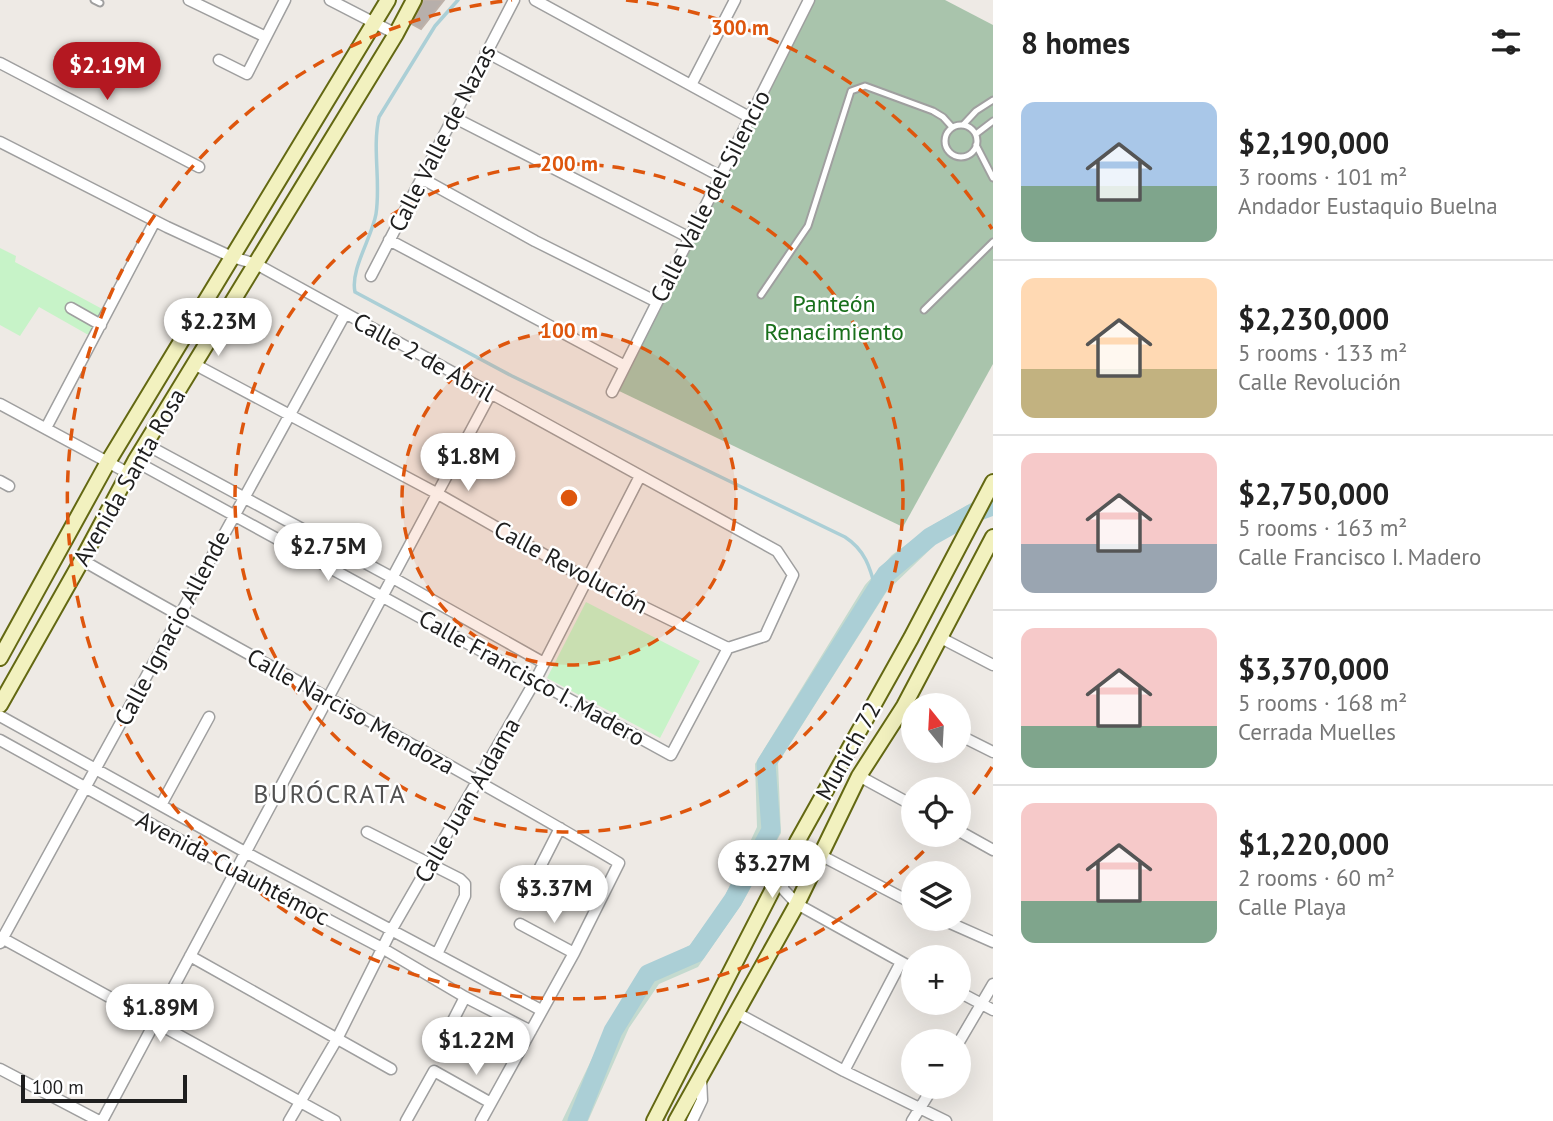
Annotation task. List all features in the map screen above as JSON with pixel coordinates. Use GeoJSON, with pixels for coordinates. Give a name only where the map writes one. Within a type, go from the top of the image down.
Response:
{"type":"FeatureCollection","features":[{"type":"Feature","properties":{"kind":"main road","name":"Avenida Santa Rosa"},"geometry":{"type":"LineString","coordinates":[[0,658],[108,462],[388,0]]}},
{"type":"Feature","properties":{"kind":"main road","name":"Avenida Santa Rosa"},"geometry":{"type":"LineString","coordinates":[[0,705],[145,444],[396,34],[414,0]]}},
{"type":"Feature","properties":{"kind":"main road","name":"Munich 72"},"geometry":{"type":"LineString","coordinates":[[654,1121],[779,876],[911,638],[993,482]]}},
{"type":"Feature","properties":{"kind":"main road","name":"Munich 72"},"geometry":{"type":"LineString","coordinates":[[916,693],[941,638],[985,565],[993,537]]}},
{"type":"Feature","properties":{"kind":"main road","name":"Munich 72"},"geometry":{"type":"LineString","coordinates":[[676,1121],[797,904],[859,776],[901,719]]}},
{"type":"Feature","properties":{"kind":"street"},"geometry":{"type":"LineString","coordinates":[[189,0],[266,37]]}},
{"type":"Feature","properties":{"kind":"street"},"geometry":{"type":"LineString","coordinates":[[219,60],[247,74],[285,0]]}},
{"type":"Feature","properties":{"kind":"street"},"geometry":{"type":"LineString","coordinates":[[330,0],[396,34]]}},
{"type":"Feature","properties":{"kind":"street","name":"Calle Valle de Nazas"},"geometry":{"type":"LineString","coordinates":[[371,276],[514,0]]}},
{"type":"Feature","properties":{"kind":"street"},"geometry":{"type":"LineString","coordinates":[[535,0],[749,117]]}},
{"type":"Feature","properties":{"kind":"street"},"geometry":{"type":"LineString","coordinates":[[691,85],[736,0]]}},
{"type":"Feature","properties":{"kind":"street","name":"Calle Valle del Silencio"},"geometry":{"type":"LineString","coordinates":[[612,392],[809,0]]}},
{"type":"Feature","properties":{"kind":"street"},"geometry":{"type":"LineString","coordinates":[[486,52],[720,176]]}},
{"type":"Feature","properties":{"kind":"street"},"geometry":{"type":"LineString","coordinates":[[0,63],[199,167]]}},
{"type":"Feature","properties":{"kind":"street"},"geometry":{"type":"LineString","coordinates":[[453,117],[690,238]]}},
{"type":"Feature","properties":{"kind":"street","name":"Calle 2 de Abril"},"geometry":{"type":"LineString","coordinates":[[0,142],[155,221],[232,257],[256,264],[777,551],[793,575],[765,636],[728,648]]}},
{"type":"Feature","properties":{"kind":"street"},"geometry":{"type":"LineString","coordinates":[[421,178],[535,241],[657,302]]}},
{"type":"Feature","properties":{"kind":"street"},"geometry":{"type":"LineString","coordinates":[[46,428],[155,221]]}},
{"type":"Feature","properties":{"kind":"street"},"geometry":{"type":"LineString","coordinates":[[389,240],[625,366]]}},
{"type":"Feature","properties":{"kind":"street"},"geometry":{"type":"LineString","coordinates":[[71,309],[101,325]]}},
{"type":"Feature","properties":{"kind":"street","name":"Calle Ignacio Allende"},"geometry":{"type":"LineString","coordinates":[[1,939],[345,314]]}},
{"type":"Feature","properties":{"kind":"street","name":"Calle Revolución"},"geometry":{"type":"LineString","coordinates":[[194,364],[287,416],[438,494],[587,579],[728,648]]}},
{"type":"Feature","properties":{"kind":"street"},"geometry":{"type":"LineString","coordinates":[[0,1069],[101,1121],[491,393]]}},
{"type":"Feature","properties":{"kind":"street","name":"Calle Francisco I. Madero"},"geometry":{"type":"LineString","coordinates":[[0,404],[108,462],[132,467],[233,515],[671,755],[728,648]]}},
{"type":"Feature","properties":{"kind":"street","name":"Calle Francisco I. Madero"},"geometry":{"type":"LineString","coordinates":[[145,444],[544,663]]}},
{"type":"Feature","properties":{"kind":"street","name":"Calle Juan Aldama"},"geometry":{"type":"LineString","coordinates":[[289,1121],[337,1040],[392,929],[535,681],[640,476]]}},
{"type":"Feature","properties":{"kind":"street","name":"Calle Narciso Mendoza"},"geometry":{"type":"LineString","coordinates":[[82,560],[620,863],[574,953]]}},
{"type":"Feature","properties":{"kind":"street"},"geometry":{"type":"LineString","coordinates":[[941,638],[993,665]]}},
{"type":"Feature","properties":{"kind":"street","name":"Avenida Cuauhtémoc"},"geometry":{"type":"LineString","coordinates":[[0,716],[245,852],[541,1010]]}},
{"type":"Feature","properties":{"kind":"street"},"geometry":{"type":"LineString","coordinates":[[161,805],[209,718]]}},
{"type":"Feature","properties":{"kind":"street","name":"Avenida Cuauhtémoc"},"geometry":{"type":"LineString","coordinates":[[0,740],[531,1031]]}},
{"type":"Feature","properties":{"kind":"street"},"geometry":{"type":"LineString","coordinates":[[971,740],[993,752]]}},
{"type":"Feature","properties":{"kind":"street"},"geometry":{"type":"LineString","coordinates":[[859,776],[901,799]]}},
{"type":"Feature","properties":{"kind":"street"},"geometry":{"type":"LineString","coordinates":[[531,885],[561,828]]}},
{"type":"Feature","properties":{"kind":"street"},"geometry":{"type":"LineString","coordinates":[[367,832],[460,879],[466,889],[436,954]]}},
{"type":"Feature","properties":{"kind":"street"},"geometry":{"type":"LineString","coordinates":[[971,838],[993,850]]}},
{"type":"Feature","properties":{"kind":"street"},"geometry":{"type":"LineString","coordinates":[[822,856],[901,897]]}},
{"type":"Feature","properties":{"kind":"street"},"geometry":{"type":"LineString","coordinates":[[779,876],[784,890],[797,904],[901,962],[844,1071]]}},
{"type":"Feature","properties":{"kind":"street"},"geometry":{"type":"LineString","coordinates":[[481,1121],[574,953],[520,924]]}},
{"type":"Feature","properties":{"kind":"street"},"geometry":{"type":"LineString","coordinates":[[968,931],[993,942]]}},
{"type":"Feature","properties":{"kind":"street"},"geometry":{"type":"LineString","coordinates":[[1,939],[335,1121]]}},
{"type":"Feature","properties":{"kind":"street"},"geometry":{"type":"LineString","coordinates":[[190,956],[391,1069]]}},
{"type":"Feature","properties":{"kind":"street"},"geometry":{"type":"LineString","coordinates":[[967,1029],[993,985]]}},
{"type":"Feature","properties":{"kind":"street"},"geometry":{"type":"LineString","coordinates":[[442,1042],[465,997]]}},
{"type":"Feature","properties":{"kind":"street"},"geometry":{"type":"LineString","coordinates":[[971,998],[993,1010]]}},
{"type":"Feature","properties":{"kind":"street"},"geometry":{"type":"LineString","coordinates":[[736,1012],[844,1071],[946,1121]]}},
{"type":"Feature","properties":{"kind":"street"},"geometry":{"type":"LineString","coordinates":[[406,1121],[434,1071],[491,1103]]}},
{"type":"Feature","properties":{"kind":"street"},"geometry":{"type":"LineString","coordinates":[[692,1121],[702,1100],[701,1077]]}},
{"type":"Feature","properties":{"kind":"street"},"geometry":{"type":"LineString","coordinates":[[912,1121],[926,1099]]}},
{"type":"Feature","properties":{"kind":"lane"},"geometry":{"type":"LineString","coordinates":[[761,295],[808,226],[851,91],[865,86],[933,111],[952,127]]}},
{"type":"Feature","properties":{"kind":"lane"},"geometry":{"type":"LineString","coordinates":[[976,145],[970,154],[954,155],[946,147],[946,136],[952,127],[963,125],[976,111],[993,100]]}},
{"type":"Feature","properties":{"kind":"lane"},"geometry":{"type":"LineString","coordinates":[[976,134],[993,121]]}},
{"type":"Feature","properties":{"kind":"lane"},"geometry":{"type":"LineString","coordinates":[[963,125],[976,134],[976,145],[993,178]]}},
{"type":"Feature","properties":{"kind":"lane"},"geometry":{"type":"LineString","coordinates":[[924,310],[993,242]]}},
{"type":"Feature","properties":{"kind":"green space","name":"Panteón Renacimiento"},"geometry":{"type":"Polygon","coordinates":[[[814,0],[945,0],[993,25],[993,364],[903,527],[617,390],[814,0]]]}},
{"type":"Feature","properties":{"kind":"green space"},"geometry":{"type":"Polygon","coordinates":[[[0,248],[16,256],[15,262],[106,311],[92,337],[39,307],[20,336],[0,325],[0,248]]]}},
{"type":"Feature","properties":{"kind":"green space"},"geometry":{"type":"Polygon","coordinates":[[[993,498],[993,513],[939,541],[887,591],[778,763],[781,833],[741,905],[698,967],[659,984],[629,1028],[588,1121],[562,1121],[599,1044],[613,1031],[635,978],[690,945],[724,898],[757,827],[755,764],[865,585],[892,555],[933,525],[976,500],[993,498]]]}},
{"type":"Feature","properties":{"kind":"green space"},"geometry":{"type":"Polygon","coordinates":[[[586,602],[700,661],[660,738],[547,678],[586,602]]]}},
{"type":"Feature","properties":{"kind":"building"},"geometry":{"type":"Polygon","coordinates":[[[424,0],[444,0],[421,29],[412,24],[424,0]]]}},
{"type":"Feature","properties":{"kind":"waterway"},"geometry":{"type":"LineString","coordinates":[[458,0],[435,26],[379,117],[376,141],[376,214],[358,264],[355,292],[512,376],[845,537],[866,560],[876,590]]}},
{"type":"Feature","properties":{"kind":"waterway"},"geometry":{"type":"LineString","coordinates":[[577,1121],[613,1031],[648,974],[696,953],[733,900],[771,830],[766,764],[886,574],[930,537],[971,514],[993,506]]}},
{"type":"Feature","properties":{"kind":"district","name":"BURÓCRATA"},"geometry":{"type":"Point","coordinates":[330,793]}}]}
